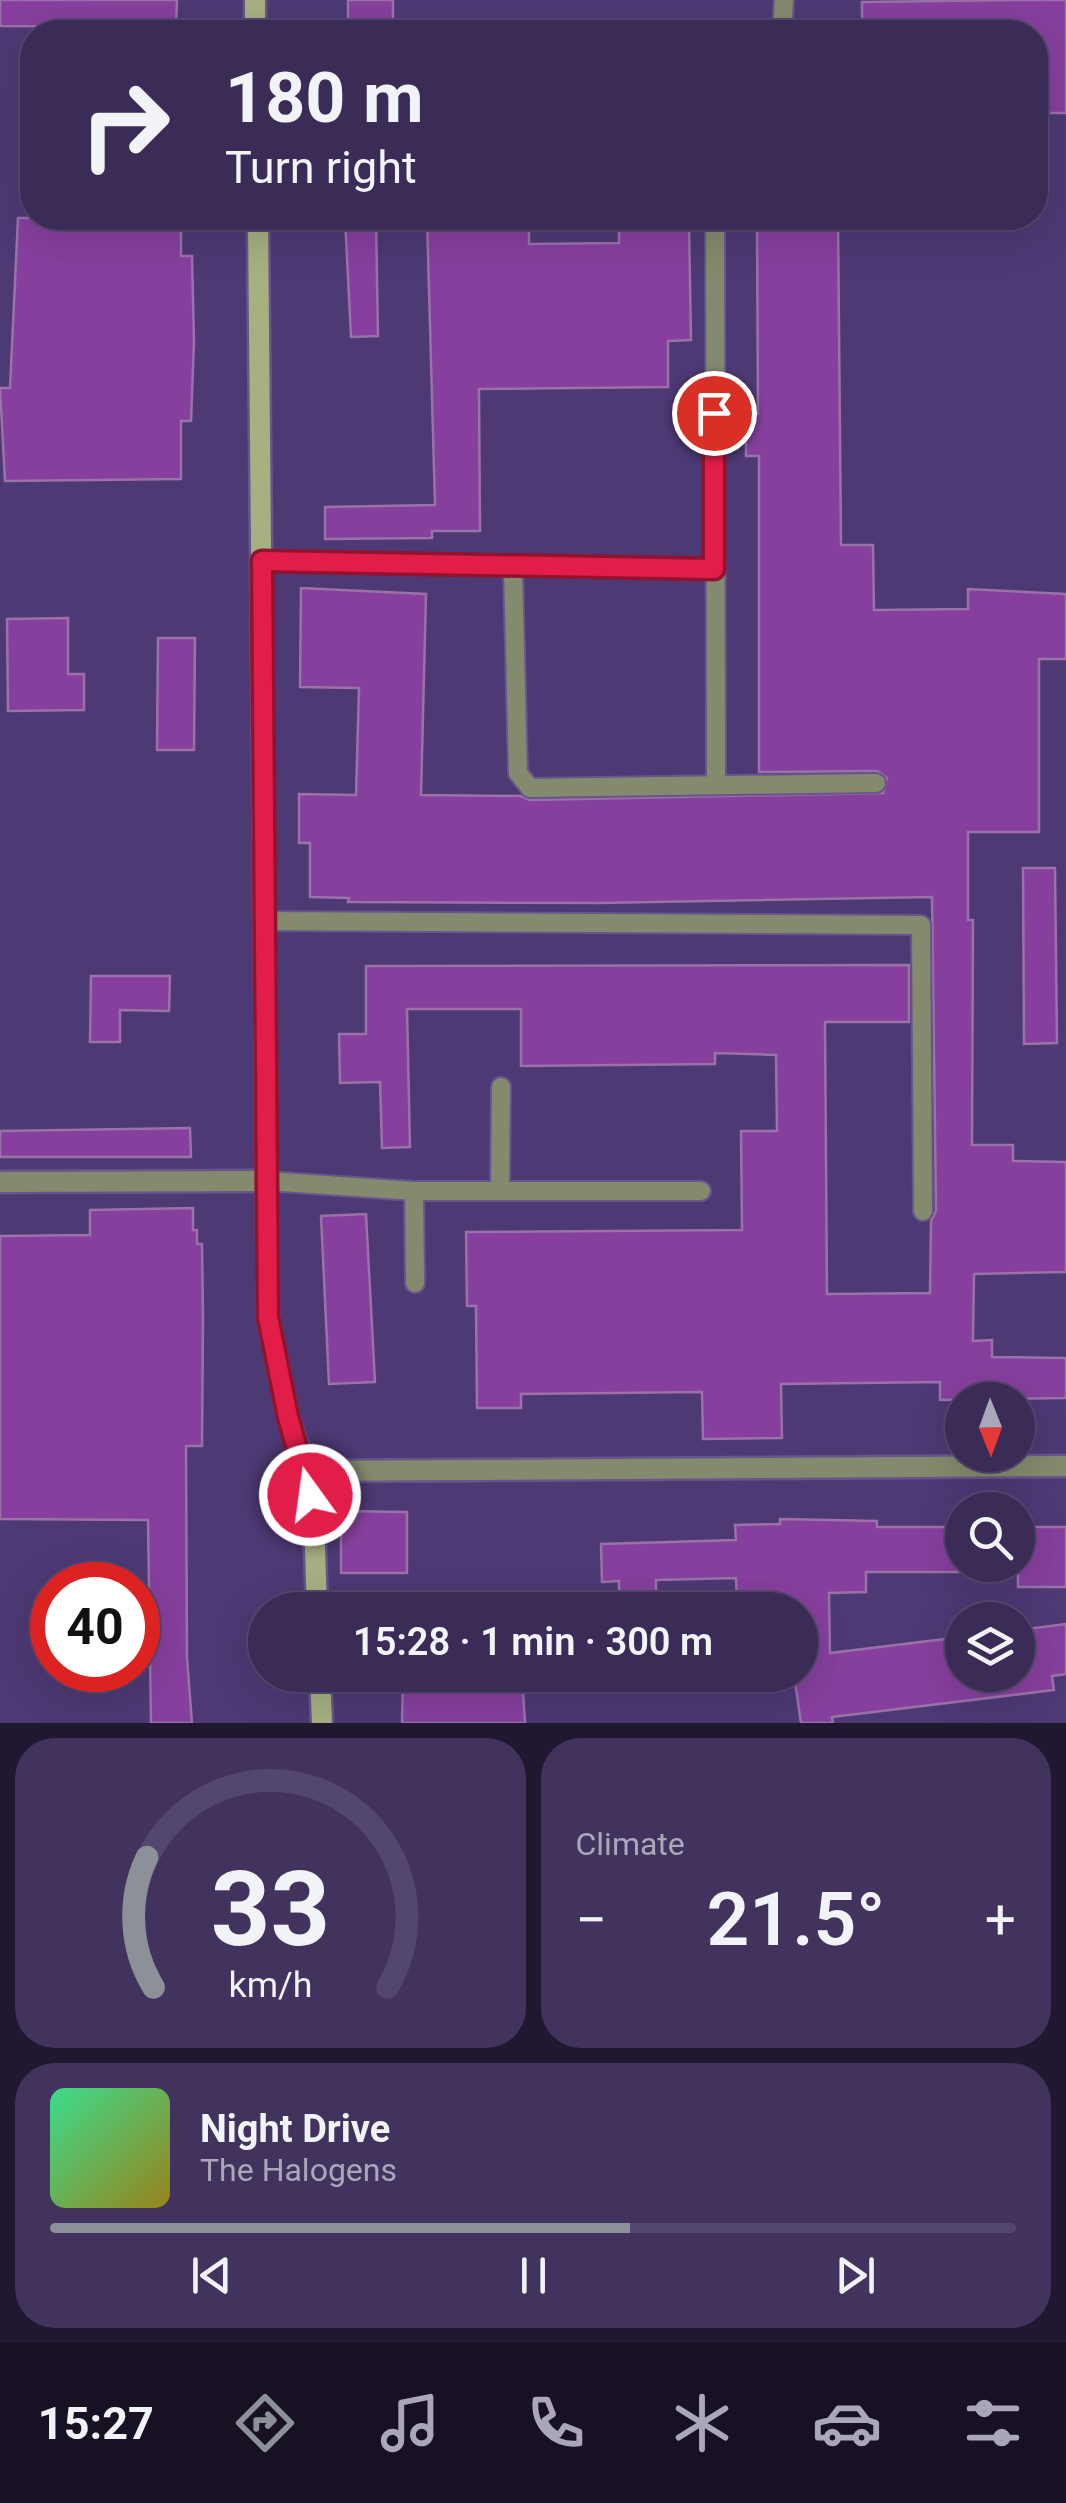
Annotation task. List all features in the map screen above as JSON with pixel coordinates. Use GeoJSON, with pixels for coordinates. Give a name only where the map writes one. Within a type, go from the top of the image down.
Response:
{"type":"FeatureCollection","features":[{"type":"Feature","properties":{"kind":"street"},"geometry":{"type":"LineString","coordinates":[[258,230],[268,1317],[288,1417],[306,1471],[314,1520],[317,1592]]}},
{"type":"Feature","properties":{"kind":"street"},"geometry":{"type":"LineString","coordinates":[[0,1182],[267,1181]]}},
{"type":"Feature","properties":{"kind":"street"},"geometry":{"type":"LineString","coordinates":[[306,1471],[1066,1466]]}},
{"type":"Feature","properties":{"kind":"street"},"geometry":{"type":"LineString","coordinates":[[321,1692],[322,1723]]}},
{"type":"Feature","properties":{"kind":"lane"},"geometry":{"type":"LineString","coordinates":[[714,230],[716,785]]}},
{"type":"Feature","properties":{"kind":"lane"},"geometry":{"type":"LineString","coordinates":[[262,561],[304,559],[513,569],[714,569]]}},
{"type":"Feature","properties":{"kind":"lane"},"geometry":{"type":"LineString","coordinates":[[513,569],[518,773],[530,788],[876,782]]}},
{"type":"Feature","properties":{"kind":"lane"},"geometry":{"type":"LineString","coordinates":[[265,921],[922,925],[923,1211]]}},
{"type":"Feature","properties":{"kind":"lane"},"geometry":{"type":"LineString","coordinates":[[500,1191],[501,1087]]}},
{"type":"Feature","properties":{"kind":"lane"},"geometry":{"type":"LineString","coordinates":[[267,1181],[414,1191],[700,1191]]}},
{"type":"Feature","properties":{"kind":"lane"},"geometry":{"type":"LineString","coordinates":[[414,1191],[415,1283]]}},
{"type":"Feature","properties":{"kind":"building"},"geometry":{"type":"Polygon","coordinates":[[[0,0],[177,0],[176,20],[20,20],[20,26],[0,26],[0,0]]]}},
{"type":"Feature","properties":{"kind":"building"},"geometry":{"type":"Polygon","coordinates":[[[348,0],[393,0],[393,20],[348,20],[348,0]]]}},
{"type":"Feature","properties":{"kind":"building"},"geometry":{"type":"Polygon","coordinates":[[[1066,0],[1066,113],[1048,113],[1048,20],[862,20],[862,2],[1066,0]]]}},
{"type":"Feature","properties":{"kind":"building"},"geometry":{"type":"Polygon","coordinates":[[[18,218],[20,230],[181,230],[181,256],[192,256],[194,342],[191,421],[181,421],[181,479],[5,481],[0,388],[10,388],[18,218]]]}},
{"type":"Feature","properties":{"kind":"building"},"geometry":{"type":"Polygon","coordinates":[[[346,230],[376,230],[378,336],[351,337],[346,230]]]}},
{"type":"Feature","properties":{"kind":"building"},"geometry":{"type":"Polygon","coordinates":[[[427,230],[529,230],[529,244],[619,243],[619,230],[689,230],[691,340],[668,341],[668,387],[479,389],[480,531],[432,531],[432,538],[325,539],[325,507],[435,505],[427,230]]]}},
{"type":"Feature","properties":{"kind":"building"},"geometry":{"type":"Polygon","coordinates":[[[757,230],[838,230],[841,545],[873,545],[874,610],[968,609],[968,589],[1066,594],[1066,659],[1039,659],[1039,832],[968,832],[968,920],[973,920],[972,1145],[1013,1145],[1013,1161],[1066,1162],[1066,1272],[974,1274],[973,1341],[992,1340],[992,1357],[1066,1358],[1066,1398],[1035,1398],[1035,1382],[945,1382],[945,1400],[940,1400],[940,1382],[781,1384],[782,1438],[703,1439],[702,1392],[521,1394],[521,1408],[477,1408],[476,1306],[467,1306],[466,1232],[742,1230],[741,1131],[777,1131],[776,1055],[715,1053],[715,1064],[521,1066],[521,1009],[407,1009],[410,1147],[382,1148],[380,1082],[340,1083],[339,1034],[366,1034],[366,966],[909,965],[909,1022],[825,1022],[827,1294],[930,1293],[931,1221],[936,1211],[932,897],[599,903],[348,902],[349,898],[310,897],[310,843],[299,843],[299,794],[356,795],[359,688],[300,687],[301,588],[426,594],[421,795],[521,796],[530,800],[883,793],[887,778],[877,771],[759,772],[759,456],[746,456],[746,415],[758,414],[757,230]]]}},
{"type":"Feature","properties":{"kind":"building"},"geometry":{"type":"Polygon","coordinates":[[[68,618],[68,674],[84,674],[84,710],[8,711],[7,619],[68,618]]]}},
{"type":"Feature","properties":{"kind":"building"},"geometry":{"type":"Polygon","coordinates":[[[158,638],[195,638],[194,750],[157,750],[158,638]]]}},
{"type":"Feature","properties":{"kind":"building"},"geometry":{"type":"Polygon","coordinates":[[[1023,868],[1055,868],[1057,1043],[1024,1044],[1023,868]]]}},
{"type":"Feature","properties":{"kind":"building"},"geometry":{"type":"Polygon","coordinates":[[[91,976],[170,976],[169,1011],[120,1010],[120,1042],[90,1042],[91,976]]]}},
{"type":"Feature","properties":{"kind":"building"},"geometry":{"type":"Polygon","coordinates":[[[190,1128],[191,1157],[0,1157],[0,1131],[190,1128]]]}},
{"type":"Feature","properties":{"kind":"building"},"geometry":{"type":"Polygon","coordinates":[[[193,1208],[193,1230],[197,1230],[197,1244],[202,1244],[202,1446],[186,1446],[187,1658],[192,1723],[151,1723],[151,1692],[160,1692],[160,1562],[149,1562],[148,1520],[0,1519],[0,1236],[90,1235],[90,1210],[193,1208]]]}},
{"type":"Feature","properties":{"kind":"building"},"geometry":{"type":"Polygon","coordinates":[[[366,1214],[375,1382],[329,1384],[321,1216],[366,1214]]]}},
{"type":"Feature","properties":{"kind":"building"},"geometry":{"type":"Polygon","coordinates":[[[341,1511],[407,1512],[407,1573],[341,1573],[341,1511]]]}},
{"type":"Feature","properties":{"kind":"building"},"geometry":{"type":"Polygon","coordinates":[[[780,1519],[877,1521],[877,1527],[945,1527],[945,1572],[866,1572],[866,1592],[829,1593],[830,1653],[945,1639],[945,1692],[1035,1692],[1035,1628],[1066,1624],[1066,1674],[1052,1676],[1054,1690],[832,1717],[833,1723],[801,1723],[796,1692],[818,1692],[818,1592],[737,1592],[736,1578],[656,1580],[656,1592],[619,1592],[619,1581],[602,1582],[601,1544],[736,1540],[735,1525],[780,1524],[780,1519]]]}},
{"type":"Feature","properties":{"kind":"building"},"geometry":{"type":"Polygon","coordinates":[[[1035,1527],[1066,1527],[1066,1587],[1018,1587],[1018,1582],[1035,1582],[1035,1527]]]}},
{"type":"Feature","properties":{"kind":"building"},"geometry":{"type":"Polygon","coordinates":[[[403,1692],[523,1692],[525,1723],[402,1723],[403,1692]]]}},
{"type":"Feature","properties":{"kind":"route"},"geometry":{"type":"LineString","coordinates":[[310,1495],[288,1417],[268,1317],[262,561],[304,559],[513,569],[714,569],[714,413]]}}]}
